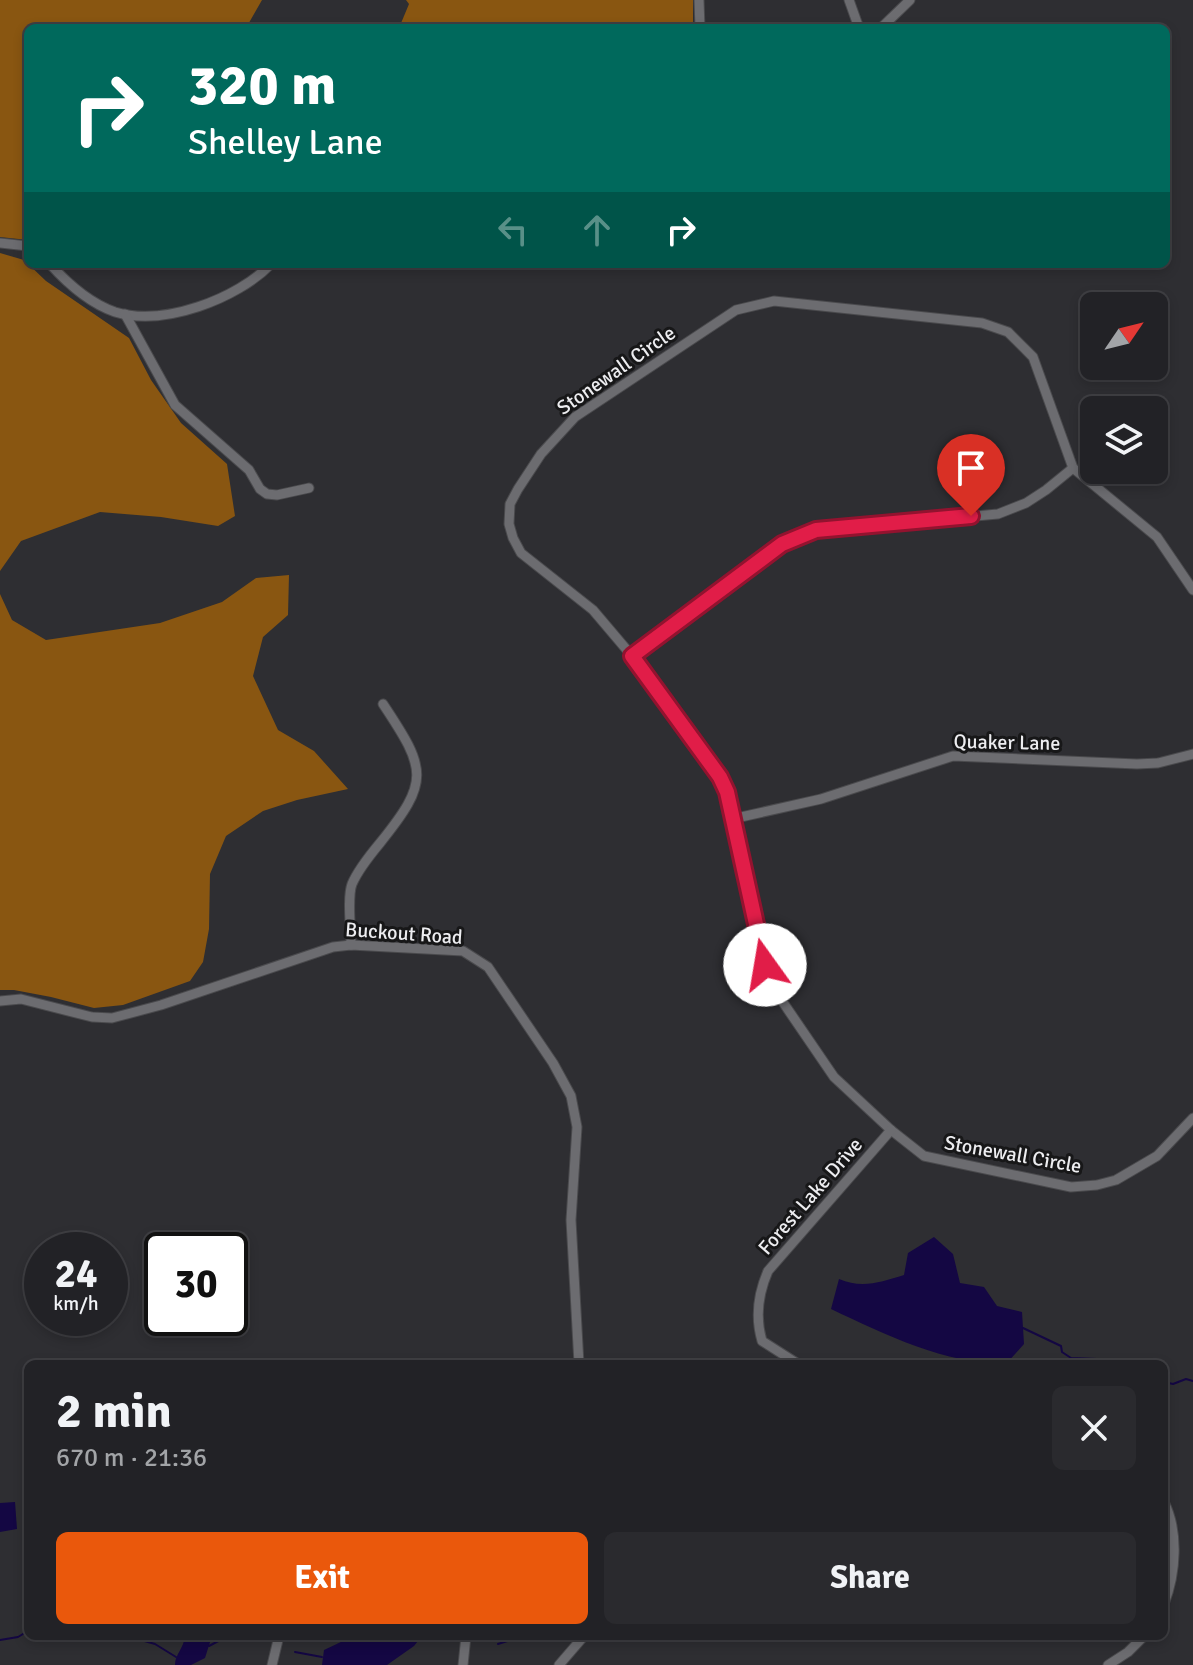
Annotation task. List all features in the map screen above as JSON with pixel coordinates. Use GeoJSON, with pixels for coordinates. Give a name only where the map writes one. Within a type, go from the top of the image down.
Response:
{"type":"FeatureCollection","features":[{"type":"Feature","properties":{"kind":"street"},"geometry":{"type":"LineString","coordinates":[[699,0],[700,24]]}},
{"type":"Feature","properties":{"kind":"street"},"geometry":{"type":"LineString","coordinates":[[849,0],[858,24]]}},
{"type":"Feature","properties":{"kind":"street"},"geometry":{"type":"LineString","coordinates":[[885,24],[910,0]]}},
{"type":"Feature","properties":{"kind":"street"},"geometry":{"type":"LineString","coordinates":[[0,243],[24,246]]}},
{"type":"Feature","properties":{"kind":"street"},"geometry":{"type":"LineString","coordinates":[[54,268],[78,292],[111,311],[125,314],[161,314],[202,306],[236,292],[266,268]]}},
{"type":"Feature","properties":{"kind":"street","name":"Stonewall Circle"},"geometry":{"type":"LineString","coordinates":[[1073,468],[1037,366],[1019,340],[1008,332],[982,323],[774,301],[736,310],[575,417],[536,460],[510,504],[509,524],[521,553],[593,610],[632,656],[720,777],[727,792],[765,965],[778,995],[834,1077],[891,1130],[924,1156],[1071,1187],[1116,1180],[1157,1156],[1193,1118]]}},
{"type":"Feature","properties":{"kind":"street"},"geometry":{"type":"LineString","coordinates":[[125,314],[175,405],[249,470],[260,489],[277,495],[309,488]]}},
{"type":"Feature","properties":{"kind":"street"},"geometry":{"type":"LineString","coordinates":[[632,656],[782,544],[798,536],[816,530],[998,514],[1026,503],[1073,468],[1157,537],[1193,588]]}},
{"type":"Feature","properties":{"kind":"street"},"geometry":{"type":"LineString","coordinates":[[351,945],[351,886],[407,808],[418,784],[414,759],[405,736],[383,704]]}},
{"type":"Feature","properties":{"kind":"street","name":"Quaker Lane"},"geometry":{"type":"LineString","coordinates":[[732,819],[821,799],[953,756],[1137,764],[1158,763],[1193,754]]}},
{"type":"Feature","properties":{"kind":"street","name":"Buckout Road"},"geometry":{"type":"LineString","coordinates":[[0,1001],[21,999],[92,1017],[112,1018],[161,1005],[315,951],[351,945],[463,951],[471,955],[488,967],[571,1096],[577,1127],[571,1220],[579,1360]]}},
{"type":"Feature","properties":{"kind":"street","name":"Forest Lake Drive"},"geometry":{"type":"LineString","coordinates":[[792,1360],[762,1341],[758,1325],[762,1287],[768,1271],[891,1130]]}},
{"type":"Feature","properties":{"kind":"street"},"geometry":{"type":"LineString","coordinates":[[1168,1515],[1173,1532],[1174,1557],[1168,1592]]}},
{"type":"Feature","properties":{"kind":"street"},"geometry":{"type":"LineString","coordinates":[[272,1665],[278,1640]]}},
{"type":"Feature","properties":{"kind":"street"},"geometry":{"type":"LineString","coordinates":[[463,1665],[466,1640]]}},
{"type":"Feature","properties":{"kind":"street"},"geometry":{"type":"LineString","coordinates":[[559,1665],[581,1640]]}},
{"type":"Feature","properties":{"kind":"street"},"geometry":{"type":"LineString","coordinates":[[1108,1665],[1140,1640]]}},
{"type":"Feature","properties":{"kind":"shaded area"},"geometry":{"type":"Polygon","coordinates":[[[0,0],[262,0],[248,24],[24,24],[24,240],[0,237],[0,0]]]}},
{"type":"Feature","properties":{"kind":"shaded area"},"geometry":{"type":"Polygon","coordinates":[[[406,0],[693,0],[693,24],[401,24],[409,4],[406,0]]]}},
{"type":"Feature","properties":{"kind":"shaded area"},"geometry":{"type":"Polygon","coordinates":[[[0,253],[24,260],[24,268],[32,268],[46,281],[129,338],[151,380],[181,423],[227,464],[235,516],[218,526],[100,512],[21,541],[0,571],[0,253]]]}},
{"type":"Feature","properties":{"kind":"shaded area"},"geometry":{"type":"Polygon","coordinates":[[[289,575],[288,615],[263,637],[253,676],[278,730],[314,751],[348,789],[263,811],[226,836],[210,874],[209,929],[203,962],[190,981],[123,1005],[94,1008],[51,997],[0,990],[0,594],[12,620],[46,640],[160,623],[222,602],[256,578],[289,575]]]}},
{"type":"Feature","properties":{"kind":"shaded area"},"geometry":{"type":"Polygon","coordinates":[[[934,1237],[953,1254],[960,1283],[984,1287],[997,1306],[1022,1312],[1024,1344],[1010,1360],[966,1360],[938,1353],[894,1338],[831,1309],[839,1279],[864,1284],[904,1275],[908,1253],[934,1237]]]}},
{"type":"Feature","properties":{"kind":"shaded area"},"geometry":{"type":"Polygon","coordinates":[[[15,1502],[17,1529],[0,1532],[0,1503],[15,1502]]]}},
{"type":"Feature","properties":{"kind":"shaded area"},"geometry":{"type":"Polygon","coordinates":[[[184,1640],[211,1640],[205,1658],[191,1665],[175,1665],[184,1640]]]}},
{"type":"Feature","properties":{"kind":"shaded area"},"geometry":{"type":"Polygon","coordinates":[[[419,1640],[387,1665],[322,1665],[324,1650],[343,1641],[419,1640]]]}},
{"type":"Feature","properties":{"kind":"waterway"},"geometry":{"type":"LineString","coordinates":[[1023,1328],[1061,1346],[1062,1352],[1071,1358],[1097,1360]]}},
{"type":"Feature","properties":{"kind":"waterway"},"geometry":{"type":"LineString","coordinates":[[1168,1383],[1186,1379],[1193,1381]]}},
{"type":"Feature","properties":{"kind":"waterway"},"geometry":{"type":"LineString","coordinates":[[0,1640],[24,1633]]}},
{"type":"Feature","properties":{"kind":"waterway"},"geometry":{"type":"LineString","coordinates":[[141,1640],[155,1644],[176,1657]]}},
{"type":"Feature","properties":{"kind":"waterway"},"geometry":{"type":"LineString","coordinates":[[209,1646],[220,1640]]}},
{"type":"Feature","properties":{"kind":"waterway"},"geometry":{"type":"LineString","coordinates":[[251,1640],[265,1641]]}},
{"type":"Feature","properties":{"kind":"waterway"},"geometry":{"type":"LineString","coordinates":[[498,1644],[510,1640]]}},
{"type":"Feature","properties":{"kind":"waterway"},"geometry":{"type":"LineString","coordinates":[[295,1652],[322,1657]]}},
{"type":"Feature","properties":{"kind":"route"},"geometry":{"type":"LineString","coordinates":[[765,965],[727,792],[720,777],[632,656],[782,544],[798,536],[816,530],[971,516]]}}]}
